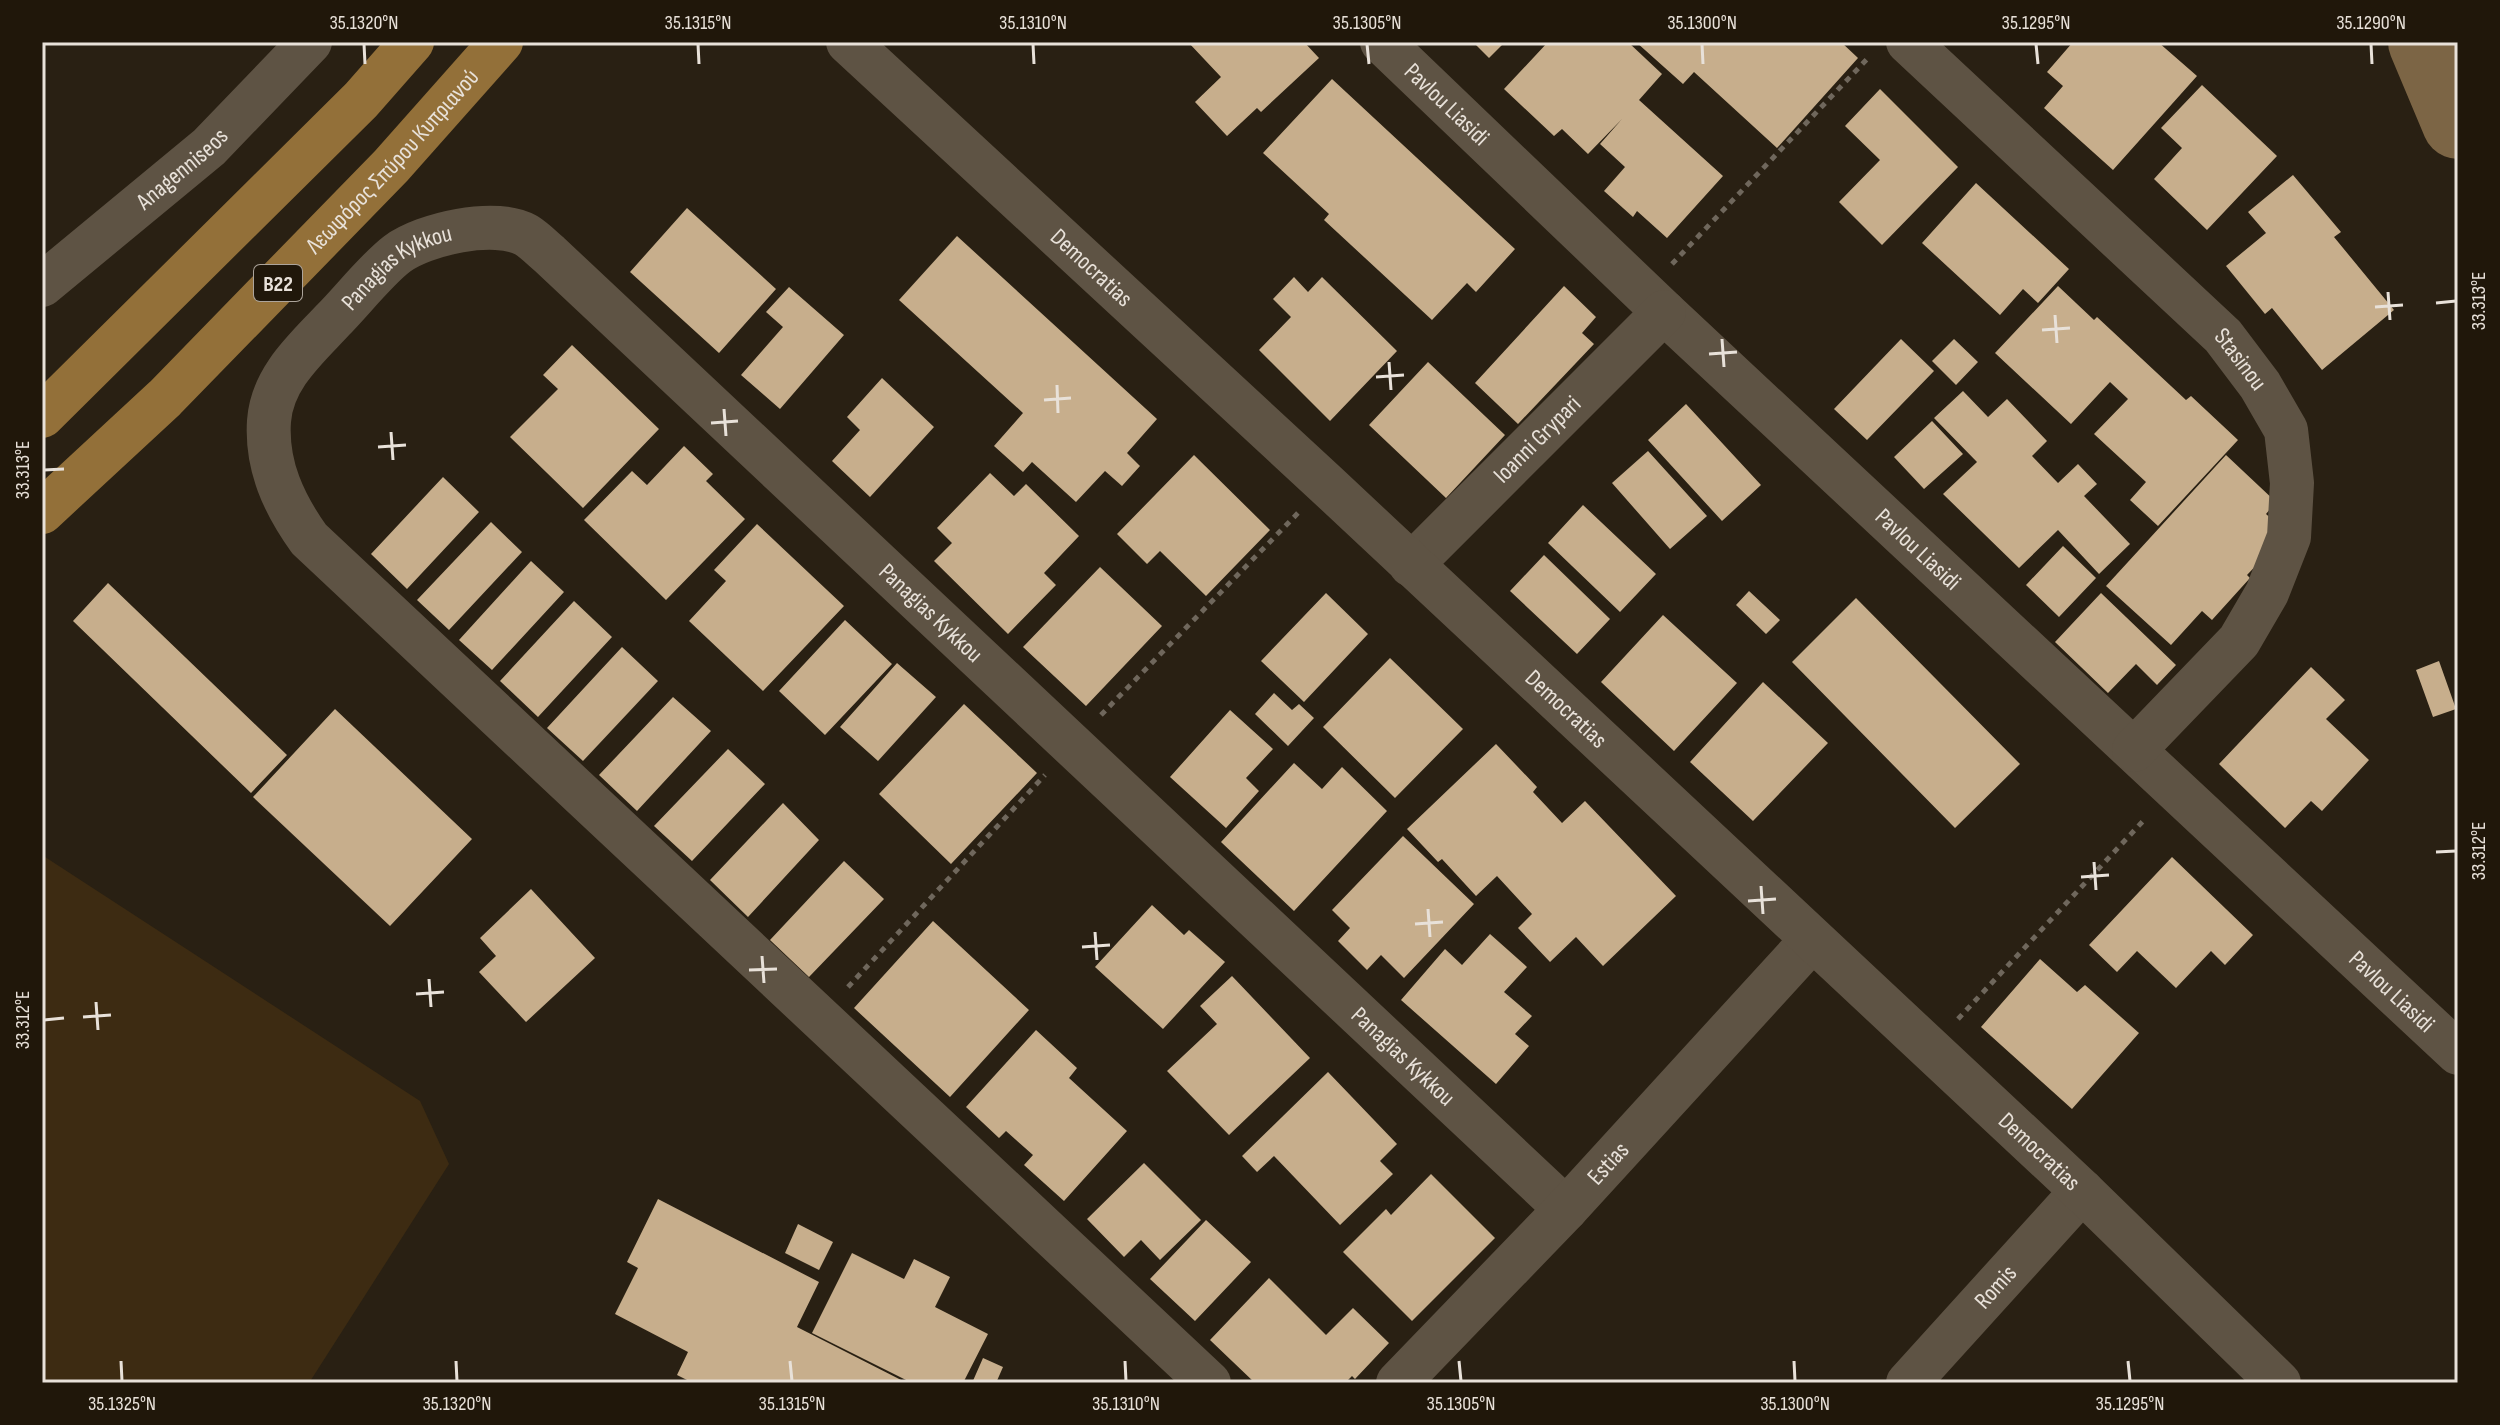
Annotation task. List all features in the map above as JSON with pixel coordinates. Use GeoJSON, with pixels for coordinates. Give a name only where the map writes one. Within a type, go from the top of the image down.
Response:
{"type":"FeatureCollection","features":[{"type":"Feature","properties":{"kind":"main road"},"geometry":{"type":"LineString","coordinates":[[42,416],[361,100],[412,42]]}},
{"type":"Feature","properties":{"kind":"main road","name":"Λεωφόρος Σπύρου Κυπριανού"},"geometry":{"type":"LineString","coordinates":[[42,512],[165,398],[338,222],[501,42]]}},
{"type":"Feature","properties":{"kind":"street","name":"Anagenniseos"},"geometry":{"type":"LineString","coordinates":[[42,285],[209,147],[310,42]]}},
{"type":"Feature","properties":{"kind":"street","name":"Democratias"},"geometry":{"type":"LineString","coordinates":[[848,42],[2082,1191],[2279,1383]]}},
{"type":"Feature","properties":{"kind":"street","name":"Pavlou Liasidi"},"geometry":{"type":"LineString","coordinates":[[1382,42],[1655,302],[2458,1053]]}},
{"type":"Feature","properties":{"kind":"street","name":"Stasinou"},"geometry":{"type":"LineString","coordinates":[[1890,48],[2223,336],[2260,385],[2286,430],[2292,483],[2289,537],[2267,593],[2239,641],[2134,750]]}},
{"type":"Feature","properties":{"kind":"street","name":"Panagias Kykkou"},"geometry":{"type":"LineString","coordinates":[[1209,1383],[309,539],[278,488],[271,455],[269,420],[275,391],[290,365],[397,254],[434,236],[466,229],[495,229],[524,234],[549,254],[1566,1209]]}},
{"type":"Feature","properties":{"kind":"street","name":"Ioanni Grypari"},"geometry":{"type":"LineString","coordinates":[[1411,565],[1655,302]]}},
{"type":"Feature","properties":{"kind":"street","name":"Estias"},"geometry":{"type":"LineString","coordinates":[[1398,1383],[1566,1209],[1812,940]]}},
{"type":"Feature","properties":{"kind":"street","name":"Romis"},"geometry":{"type":"LineString","coordinates":[[1908,1383],[2082,1191]]}},
{"type":"Feature","properties":{"kind":"path"},"geometry":{"type":"LineString","coordinates":[[1655,302],[1890,48]]}},
{"type":"Feature","properties":{"kind":"path"},"geometry":{"type":"LineString","coordinates":[[820,1017],[1074,744],[1326,484]]}},
{"type":"Feature","properties":{"kind":"path"},"geometry":{"type":"LineString","coordinates":[[1930,1049],[2174,787]]}},
{"type":"Feature","properties":{"kind":"green space"},"geometry":{"type":"Polygon","coordinates":[[[2432,42],[2458,42],[2458,91],[2432,42]]]}},
{"type":"Feature","properties":{"kind":"green space"},"geometry":{"type":"Polygon","coordinates":[[[42,855],[420,1101],[449,1164],[309,1383],[42,1383],[42,855]]]}},
{"type":"Feature","properties":{"kind":"building"},"geometry":{"type":"Polygon","coordinates":[[[1188,42],[1304,42],[1319,58],[1261,112],[1257,108],[1227,136],[1195,102],[1221,77],[1188,42]]]}},
{"type":"Feature","properties":{"kind":"building"},"geometry":{"type":"Polygon","coordinates":[[[1473,42],[1505,42],[1489,58],[1473,42]]]}},
{"type":"Feature","properties":{"kind":"building"},"geometry":{"type":"Polygon","coordinates":[[[1548,42],[1628,42],[1662,74],[1639,100],[1723,176],[1667,238],[1637,211],[1633,217],[1604,191],[1625,167],[1600,144],[1622,119],[1588,154],[1562,129],[1554,136],[1504,89],[1548,42]]]}},
{"type":"Feature","properties":{"kind":"building"},"geometry":{"type":"Polygon","coordinates":[[[1636,42],[1841,42],[1858,58],[1777,148],[1694,72],[1683,84],[1636,42]]]}},
{"type":"Feature","properties":{"kind":"building"},"geometry":{"type":"Polygon","coordinates":[[[2073,42],[2158,42],[2197,76],[2113,170],[2044,108],[2063,86],[2047,72],[2073,42]]]}},
{"type":"Feature","properties":{"kind":"building"},"geometry":{"type":"Polygon","coordinates":[[[1332,79],[1515,249],[1476,292],[1467,283],[1432,320],[1324,220],[1329,214],[1263,153],[1332,79]]]}},
{"type":"Feature","properties":{"kind":"building"},"geometry":{"type":"Polygon","coordinates":[[[2202,85],[2277,156],[2207,230],[2154,179],[2182,148],[2161,128],[2202,85]]]}},
{"type":"Feature","properties":{"kind":"building"},"geometry":{"type":"Polygon","coordinates":[[[1880,89],[1958,167],[1882,245],[1839,202],[1880,160],[1845,126],[1880,89]]]}},
{"type":"Feature","properties":{"kind":"building"},"geometry":{"type":"Polygon","coordinates":[[[2293,175],[2341,232],[2334,237],[2394,310],[2322,370],[2272,308],[2265,314],[2226,266],[2266,233],[2248,212],[2293,175]]]}},
{"type":"Feature","properties":{"kind":"building"},"geometry":{"type":"Polygon","coordinates":[[[1976,183],[2069,269],[2038,303],[2023,289],[2000,315],[1922,243],[1976,183]]]}},
{"type":"Feature","properties":{"kind":"building"},"geometry":{"type":"Polygon","coordinates":[[[687,208],[776,289],[719,353],[630,272],[687,208]]]}},
{"type":"Feature","properties":{"kind":"building"},"geometry":{"type":"Polygon","coordinates":[[[957,236],[1157,419],[1127,453],[1140,466],[1122,486],[1105,471],[1076,502],[1032,462],[1023,472],[994,446],[1023,413],[899,300],[957,236]]]}},
{"type":"Feature","properties":{"kind":"building"},"geometry":{"type":"Polygon","coordinates":[[[1294,277],[1308,292],[1322,277],[1397,351],[1330,421],[1259,350],[1291,317],[1273,299],[1294,277]]]}},
{"type":"Feature","properties":{"kind":"building"},"geometry":{"type":"Polygon","coordinates":[[[1564,286],[1596,317],[1582,333],[1594,344],[1518,424],[1475,383],[1564,286]]]}},
{"type":"Feature","properties":{"kind":"building"},"geometry":{"type":"Polygon","coordinates":[[[2058,286],[2094,320],[2097,317],[2186,400],[2191,396],[2238,440],[2158,526],[2130,500],[2146,482],[2094,434],[2128,399],[2110,382],[2071,424],[1995,353],[2058,286]]]}},
{"type":"Feature","properties":{"kind":"building"},"geometry":{"type":"Polygon","coordinates":[[[789,287],[844,335],[780,409],[741,375],[783,327],[766,312],[789,287]]]}},
{"type":"Feature","properties":{"kind":"building"},"geometry":{"type":"Polygon","coordinates":[[[1901,339],[1934,371],[1867,440],[1834,409],[1901,339]]]}},
{"type":"Feature","properties":{"kind":"building"},"geometry":{"type":"Polygon","coordinates":[[[1954,339],[1978,362],[1956,385],[1932,361],[1954,339]]]}},
{"type":"Feature","properties":{"kind":"building"},"geometry":{"type":"Polygon","coordinates":[[[572,345],[659,429],[583,508],[510,437],[558,389],[543,375],[572,345]]]}},
{"type":"Feature","properties":{"kind":"building"},"geometry":{"type":"Polygon","coordinates":[[[1428,362],[1505,435],[1446,498],[1369,425],[1428,362]]]}},
{"type":"Feature","properties":{"kind":"building"},"geometry":{"type":"Polygon","coordinates":[[[882,378],[934,427],[870,497],[832,461],[860,430],[847,417],[882,378]]]}},
{"type":"Feature","properties":{"kind":"building"},"geometry":{"type":"Polygon","coordinates":[[[1963,391],[1988,417],[2007,399],[2047,441],[2032,456],[2058,483],[2078,464],[2097,484],[2084,496],[2130,544],[2099,574],[2058,530],[2019,568],[1943,494],[1977,462],[1934,418],[1963,391]]]}},
{"type":"Feature","properties":{"kind":"building"},"geometry":{"type":"Polygon","coordinates":[[[1686,404],[1761,485],[1722,521],[1648,440],[1686,404]]]}},
{"type":"Feature","properties":{"kind":"building"},"geometry":{"type":"Polygon","coordinates":[[[1932,421],[1963,454],[1924,489],[1894,457],[1932,421]]]}},
{"type":"Feature","properties":{"kind":"building"},"geometry":{"type":"Polygon","coordinates":[[[684,446],[713,474],[706,481],[745,519],[666,600],[584,520],[632,471],[647,485],[684,446]]]}},
{"type":"Feature","properties":{"kind":"building"},"geometry":{"type":"Polygon","coordinates":[[[1648,451],[1707,516],[1670,549],[1612,483],[1648,451]]]}},
{"type":"Feature","properties":{"kind":"building"},"geometry":{"type":"Polygon","coordinates":[[[1194,455],[1270,530],[1206,596],[1160,551],[1147,564],[1117,534],[1194,455]]]}},
{"type":"Feature","properties":{"kind":"building"},"geometry":{"type":"Polygon","coordinates":[[[2226,455],[2276,502],[2266,514],[2287,533],[2247,575],[2250,578],[2212,620],[2202,611],[2171,645],[2106,586],[2226,455]]]}},
{"type":"Feature","properties":{"kind":"building"},"geometry":{"type":"Polygon","coordinates":[[[990,473],[1014,496],[1026,484],[1079,536],[1044,573],[1056,585],[1008,634],[934,561],[952,543],[937,528],[990,473]]]}},
{"type":"Feature","properties":{"kind":"building"},"geometry":{"type":"Polygon","coordinates":[[[443,477],[479,512],[407,589],[371,554],[443,477]]]}},
{"type":"Feature","properties":{"kind":"building"},"geometry":{"type":"Polygon","coordinates":[[[1583,505],[1656,574],[1620,612],[1548,543],[1583,505]]]}},
{"type":"Feature","properties":{"kind":"building"},"geometry":{"type":"Polygon","coordinates":[[[491,522],[522,552],[449,630],[417,600],[491,522]]]}},
{"type":"Feature","properties":{"kind":"building"},"geometry":{"type":"Polygon","coordinates":[[[757,524],[844,606],[763,691],[689,621],[726,581],[714,570],[757,524]]]}},
{"type":"Feature","properties":{"kind":"building"},"geometry":{"type":"Polygon","coordinates":[[[2063,546],[2096,578],[2059,617],[2026,585],[2063,546]]]}},
{"type":"Feature","properties":{"kind":"building"},"geometry":{"type":"Polygon","coordinates":[[[1544,555],[1610,619],[1577,654],[1510,591],[1544,555]]]}},
{"type":"Feature","properties":{"kind":"building"},"geometry":{"type":"Polygon","coordinates":[[[531,561],[564,592],[492,670],[459,640],[531,561]]]}},
{"type":"Feature","properties":{"kind":"building"},"geometry":{"type":"Polygon","coordinates":[[[1100,567],[1162,626],[1086,706],[1023,647],[1100,567]]]}},
{"type":"Feature","properties":{"kind":"building"},"geometry":{"type":"Polygon","coordinates":[[[108,583],[287,755],[251,793],[73,621],[108,583]]]}},
{"type":"Feature","properties":{"kind":"building"},"geometry":{"type":"Polygon","coordinates":[[[1749,591],[1780,620],[1766,634],[1736,605],[1749,591]]]}},
{"type":"Feature","properties":{"kind":"building"},"geometry":{"type":"Polygon","coordinates":[[[1326,593],[1368,634],[1304,702],[1261,661],[1326,593]]]}},
{"type":"Feature","properties":{"kind":"building"},"geometry":{"type":"Polygon","coordinates":[[[2101,593],[2176,665],[2157,685],[2136,664],[2108,693],[2055,642],[2101,593]]]}},
{"type":"Feature","properties":{"kind":"building"},"geometry":{"type":"Polygon","coordinates":[[[1856,598],[2020,764],[1955,828],[1792,662],[1856,598]]]}},
{"type":"Feature","properties":{"kind":"building"},"geometry":{"type":"Polygon","coordinates":[[[574,601],[612,637],[538,717],[500,681],[574,601]]]}},
{"type":"Feature","properties":{"kind":"building"},"geometry":{"type":"Polygon","coordinates":[[[1663,615],[1737,683],[1674,751],[1601,682],[1663,615]]]}},
{"type":"Feature","properties":{"kind":"building"},"geometry":{"type":"Polygon","coordinates":[[[845,620],[892,664],[825,735],[779,691],[845,620]]]}},
{"type":"Feature","properties":{"kind":"building"},"geometry":{"type":"Polygon","coordinates":[[[622,647],[658,681],[583,761],[547,728],[622,647]]]}},
{"type":"Feature","properties":{"kind":"building"},"geometry":{"type":"Polygon","coordinates":[[[1390,658],[1463,729],[1395,798],[1323,727],[1390,658]]]}},
{"type":"Feature","properties":{"kind":"building"},"geometry":{"type":"Polygon","coordinates":[[[2439,661],[2456,709],[2433,717],[2416,670],[2439,661]]]}},
{"type":"Feature","properties":{"kind":"building"},"geometry":{"type":"Polygon","coordinates":[[[897,663],[936,697],[878,761],[840,727],[897,663]]]}},
{"type":"Feature","properties":{"kind":"building"},"geometry":{"type":"Polygon","coordinates":[[[2311,667],[2345,700],[2326,719],[2369,760],[2322,811],[2311,801],[2285,828],[2219,764],[2311,667]]]}},
{"type":"Feature","properties":{"kind":"building"},"geometry":{"type":"Polygon","coordinates":[[[1763,682],[1828,743],[1753,821],[1690,762],[1763,682]]]}},
{"type":"Feature","properties":{"kind":"building"},"geometry":{"type":"Polygon","coordinates":[[[1274,693],[1292,710],[1299,704],[1314,718],[1288,746],[1255,714],[1274,693]]]}},
{"type":"Feature","properties":{"kind":"building"},"geometry":{"type":"Polygon","coordinates":[[[673,697],[711,731],[637,811],[599,775],[673,697]]]}},
{"type":"Feature","properties":{"kind":"building"},"geometry":{"type":"Polygon","coordinates":[[[964,704],[1037,773],[951,864],[879,794],[964,704]]]}},
{"type":"Feature","properties":{"kind":"building"},"geometry":{"type":"Polygon","coordinates":[[[335,709],[472,839],[390,926],[253,797],[335,709]]]}},
{"type":"Feature","properties":{"kind":"building"},"geometry":{"type":"Polygon","coordinates":[[[1230,710],[1273,749],[1246,778],[1259,791],[1226,828],[1170,777],[1230,710]]]}},
{"type":"Feature","properties":{"kind":"building"},"geometry":{"type":"Polygon","coordinates":[[[1496,744],[1537,787],[1533,792],[1562,823],[1585,801],[1676,896],[1603,966],[1576,937],[1550,962],[1518,928],[1532,914],[1497,876],[1476,896],[1442,859],[1438,862],[1407,829],[1496,744]]]}},
{"type":"Feature","properties":{"kind":"building"},"geometry":{"type":"Polygon","coordinates":[[[728,749],[765,784],[692,861],[654,826],[728,749]]]}},
{"type":"Feature","properties":{"kind":"building"},"geometry":{"type":"Polygon","coordinates":[[[1294,763],[1322,789],[1342,767],[1387,811],[1294,911],[1221,842],[1294,763]]]}},
{"type":"Feature","properties":{"kind":"building"},"geometry":{"type":"Polygon","coordinates":[[[783,803],[819,840],[748,917],[710,880],[783,803]]]}},
{"type":"Feature","properties":{"kind":"building"},"geometry":{"type":"Polygon","coordinates":[[[1403,836],[1474,904],[1404,978],[1381,955],[1367,970],[1338,941],[1350,928],[1332,910],[1403,836]]]}},
{"type":"Feature","properties":{"kind":"building"},"geometry":{"type":"Polygon","coordinates":[[[2172,857],[2253,935],[2225,965],[2211,951],[2176,988],[2137,951],[2117,972],[2089,945],[2172,857]]]}},
{"type":"Feature","properties":{"kind":"building"},"geometry":{"type":"Polygon","coordinates":[[[844,861],[884,899],[809,977],[770,940],[844,861]]]}},
{"type":"Feature","properties":{"kind":"building"},"geometry":{"type":"Polygon","coordinates":[[[531,889],[595,958],[526,1022],[479,972],[496,956],[480,938],[531,889]]]}},
{"type":"Feature","properties":{"kind":"building"},"geometry":{"type":"Polygon","coordinates":[[[1152,905],[1184,935],[1189,930],[1225,962],[1163,1029],[1095,967],[1152,905]]]}},
{"type":"Feature","properties":{"kind":"building"},"geometry":{"type":"Polygon","coordinates":[[[933,921],[1029,1010],[950,1097],[854,1008],[933,921]]]}},
{"type":"Feature","properties":{"kind":"building"},"geometry":{"type":"Polygon","coordinates":[[[1490,934],[1527,967],[1504,992],[1532,1016],[1515,1034],[1529,1046],[1496,1084],[1401,1000],[1445,949],[1462,965],[1490,934]]]}},
{"type":"Feature","properties":{"kind":"building"},"geometry":{"type":"Polygon","coordinates":[[[2040,959],[2077,992],[2085,985],[2139,1033],[2072,1109],[1981,1027],[2040,959]]]}},
{"type":"Feature","properties":{"kind":"building"},"geometry":{"type":"Polygon","coordinates":[[[1232,976],[1310,1058],[1229,1135],[1167,1071],[1217,1024],[1200,1006],[1232,976]]]}},
{"type":"Feature","properties":{"kind":"building"},"geometry":{"type":"Polygon","coordinates":[[[1036,1030],[1077,1068],[1069,1078],[1127,1131],[1064,1201],[1024,1165],[1033,1155],[1006,1131],[999,1138],[966,1107],[1036,1030]]]}},
{"type":"Feature","properties":{"kind":"building"},"geometry":{"type":"Polygon","coordinates":[[[1328,1072],[1397,1144],[1380,1161],[1393,1174],[1340,1225],[1274,1156],[1257,1172],[1242,1156],[1328,1072]]]}},
{"type":"Feature","properties":{"kind":"building"},"geometry":{"type":"Polygon","coordinates":[[[1144,1163],[1201,1220],[1160,1260],[1141,1240],[1124,1257],[1087,1219],[1144,1163]]]}},
{"type":"Feature","properties":{"kind":"building"},"geometry":{"type":"Polygon","coordinates":[[[1431,1174],[1495,1238],[1412,1321],[1343,1252],[1386,1209],[1391,1215],[1431,1174]]]}},
{"type":"Feature","properties":{"kind":"building"},"geometry":{"type":"Polygon","coordinates":[[[658,1199],[819,1282],[797,1327],[907,1383],[693,1383],[677,1375],[688,1352],[615,1314],[638,1268],[627,1262],[658,1199]]]}},
{"type":"Feature","properties":{"kind":"building"},"geometry":{"type":"Polygon","coordinates":[[[1206,1220],[1251,1262],[1195,1321],[1150,1279],[1206,1220]]]}},
{"type":"Feature","properties":{"kind":"building"},"geometry":{"type":"Polygon","coordinates":[[[798,1224],[833,1242],[819,1270],[785,1253],[798,1224]]]}},
{"type":"Feature","properties":{"kind":"building"},"geometry":{"type":"Polygon","coordinates":[[[852,1253],[904,1279],[914,1259],[950,1277],[935,1307],[988,1334],[963,1383],[912,1383],[812,1333],[852,1253]]]}},
{"type":"Feature","properties":{"kind":"building"},"geometry":{"type":"Polygon","coordinates":[[[1269,1278],[1326,1335],[1353,1308],[1389,1343],[1355,1379],[1352,1376],[1345,1383],[1255,1383],[1210,1340],[1269,1278]]]}},
{"type":"Feature","properties":{"kind":"building"},"geometry":{"type":"Polygon","coordinates":[[[983,1358],[1003,1367],[996,1383],[972,1383],[983,1358]]]}},
{"type":"Feature","properties":{"kind":"waterway"},"geometry":{"type":"LineString","coordinates":[[2424,42],[2458,123]]}}]}
